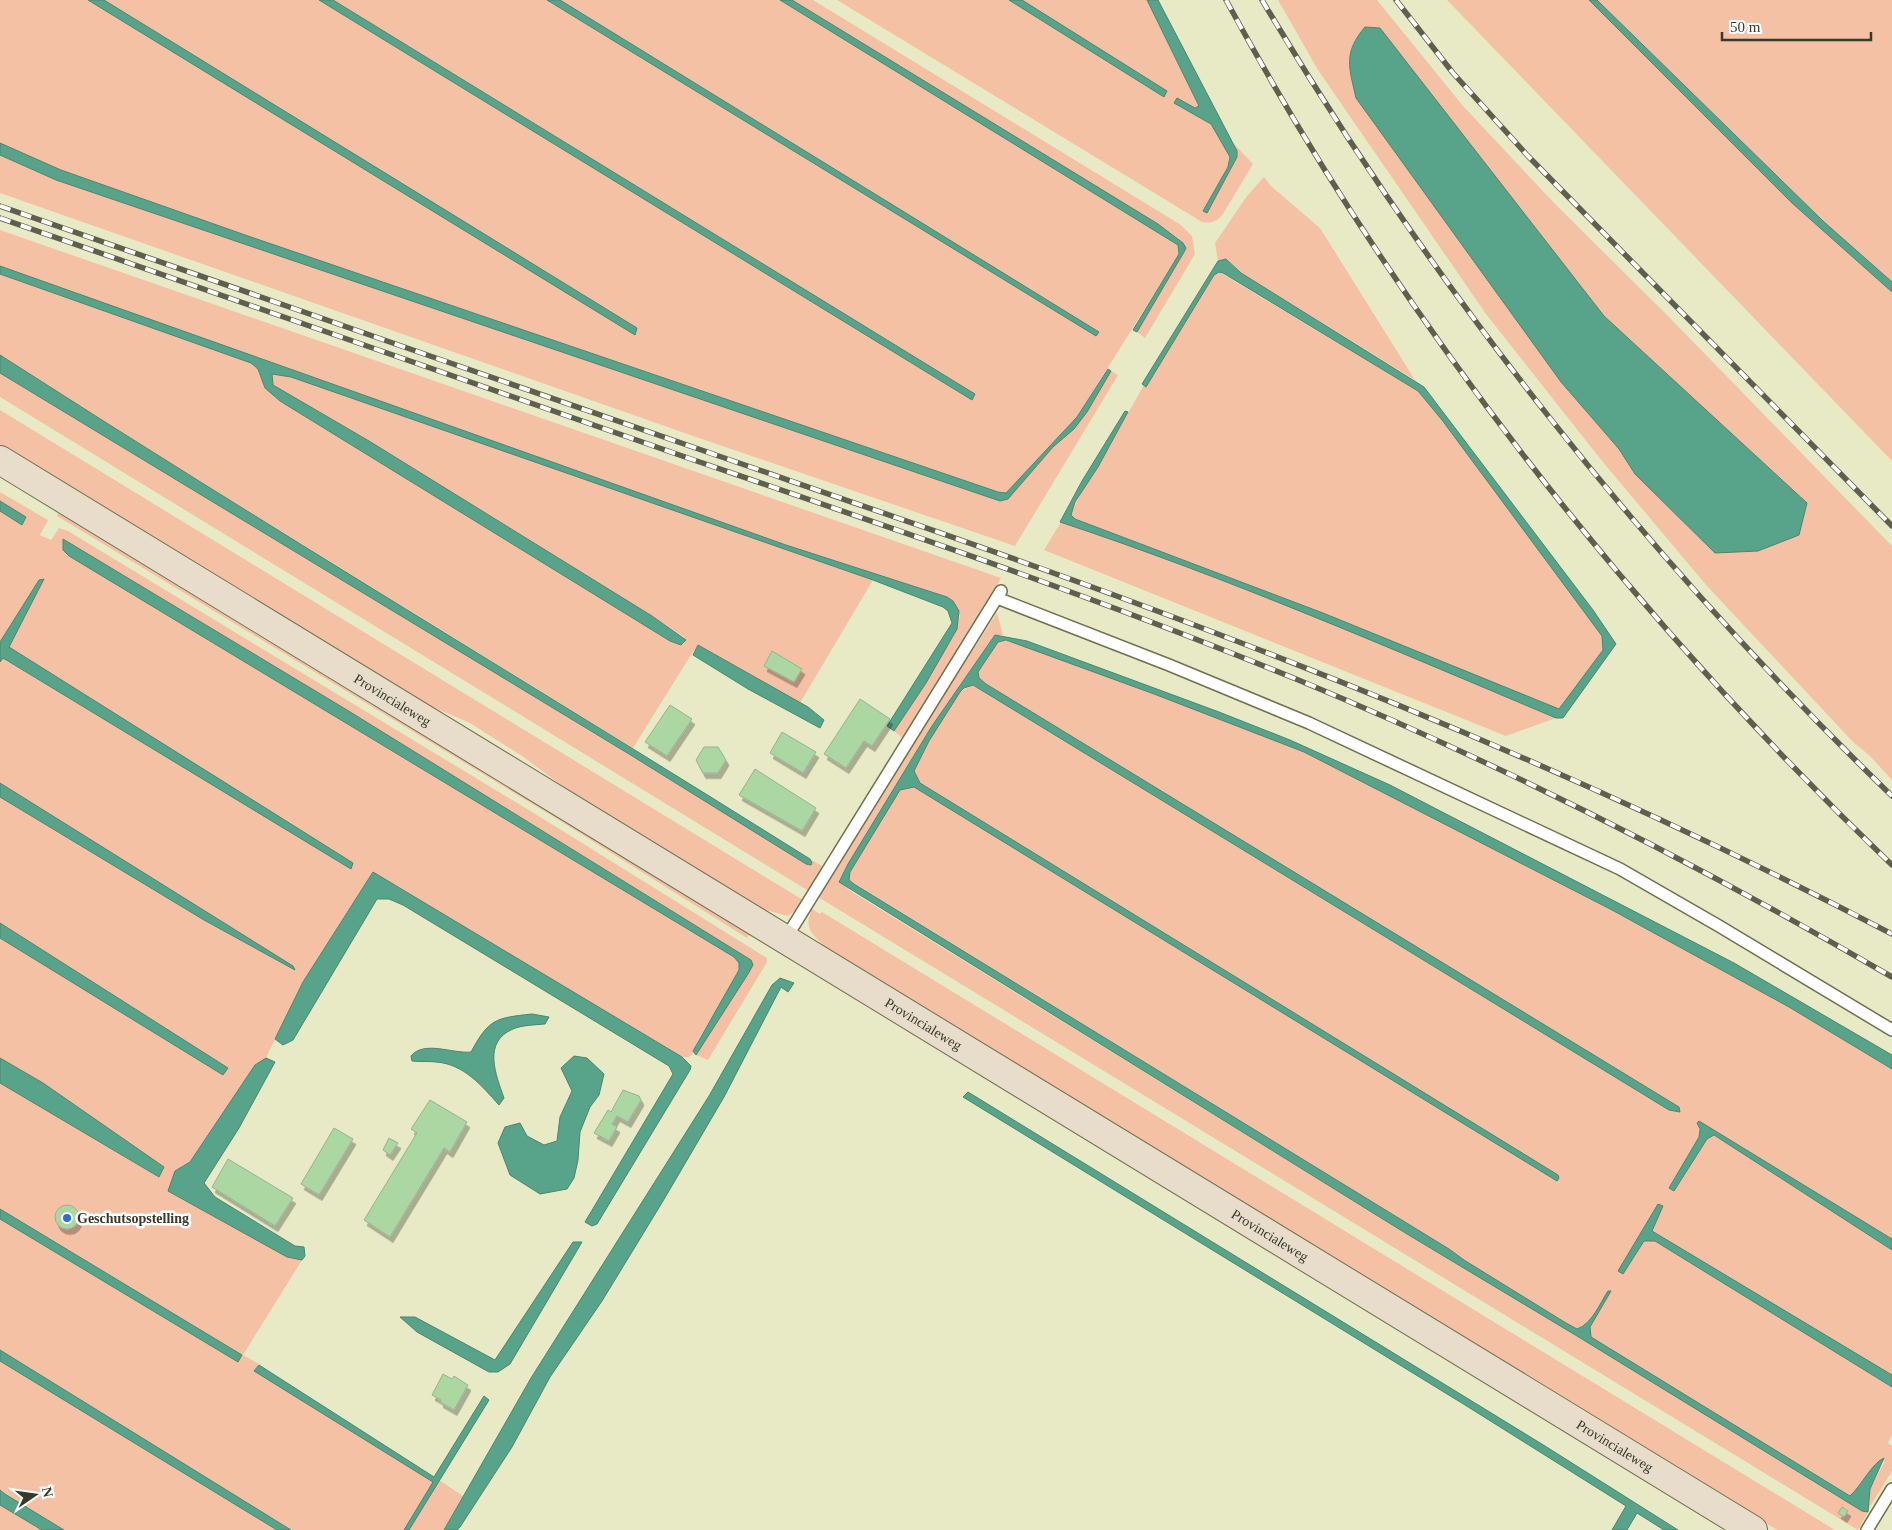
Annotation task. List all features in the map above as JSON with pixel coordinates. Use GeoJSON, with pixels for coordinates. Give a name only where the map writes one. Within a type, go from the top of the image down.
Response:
{"type":"FeatureCollection","features":[{"type":"Feature","properties":{"kind":"main road","name":"Provincialeweg"},"geometry":{"type":"LineString","coordinates":[[0,460],[401,707],[786,938],[1753,1530]]}},
{"type":"Feature","properties":{"kind":"lane"},"geometry":{"type":"LineString","coordinates":[[786,938],[999,595],[1309,723],[1620,870],[1719,926],[1892,1030]]}},
{"type":"Feature","properties":{"kind":"lane"},"geometry":{"type":"LineString","coordinates":[[1867,1530],[1892,1489]]}},
{"type":"Feature","properties":{"kind":"shaded area"},"geometry":{"type":"Polygon","coordinates":[[[0,0],[88,0],[635,334],[637,328],[104,0],[319,0],[972,400],[974,393],[333,0],[547,0],[1096,335],[1098,332],[560,0],[780,0],[1171,239],[1178,245],[1179,254],[1077,417],[1006,493],[998,492],[248,236],[61,170],[0,143],[0,0]]]}},
{"type":"Feature","properties":{"kind":"shaded area"},"geometry":{"type":"Polygon","coordinates":[[[88,0],[104,0],[637,328],[635,335],[88,0]]]}},
{"type":"Feature","properties":{"kind":"shaded area"},"geometry":{"type":"Polygon","coordinates":[[[319,0],[333,0],[975,394],[972,400],[319,0]]]}},
{"type":"Feature","properties":{"kind":"shaded area"},"geometry":{"type":"Polygon","coordinates":[[[547,0],[560,0],[1099,332],[1096,336],[547,0]]]}},
{"type":"Feature","properties":{"kind":"shaded area"},"geometry":{"type":"Polygon","coordinates":[[[780,0],[792,0],[1158,224],[1183,243],[1186,248],[1184,252],[1137,332],[1133,330],[1179,254],[1178,245],[780,0]]]}},
{"type":"Feature","properties":{"kind":"shaded area"},"geometry":{"type":"Polygon","coordinates":[[[792,0],[813,0],[1181,225],[1192,236],[1195,254],[1145,338],[1137,332],[1186,248],[792,0]]]}},
{"type":"Feature","properties":{"kind":"shaded area"},"geometry":{"type":"Polygon","coordinates":[[[837,0],[1009,0],[1164,97],[1166,91],[1022,0],[1147,0],[1199,106],[1195,108],[1178,98],[1174,103],[1211,124],[1230,157],[1228,167],[1207,213],[1237,157],[1234,144],[1253,164],[1223,214],[1209,223],[1202,222],[837,0]]]}},
{"type":"Feature","properties":{"kind":"shaded area"},"geometry":{"type":"Polygon","coordinates":[[[1009,0],[1022,0],[1167,91],[1164,97],[1009,0]]]}},
{"type":"Feature","properties":{"kind":"shaded area"},"geometry":{"type":"Polygon","coordinates":[[[1147,0],[1158,0],[1237,151],[1237,157],[1207,213],[1203,211],[1228,167],[1230,157],[1211,124],[1174,103],[1177,98],[1195,108],[1199,106],[1147,0]]]}},
{"type":"Feature","properties":{"kind":"shaded area"},"geometry":{"type":"Polygon","coordinates":[[[1278,0],[1377,0],[1463,106],[1556,205],[1666,314],[1892,546],[1892,780],[1869,755],[1853,742],[1707,586],[1602,461],[1486,314],[1318,70],[1278,0]],[[1380,28],[1357,98],[1561,382],[1619,449],[1635,474],[1758,551],[1772,544],[1807,503],[1604,316],[1380,28]]]}},
{"type":"Feature","properties":{"kind":"shaded area"},"geometry":{"type":"Polygon","coordinates":[[[1447,0],[1589,0],[1792,203],[1892,292],[1892,461],[1447,0]]]}},
{"type":"Feature","properties":{"kind":"shaded area"},"geometry":{"type":"Polygon","coordinates":[[[1589,0],[1597,0],[1823,221],[1892,282],[1892,292],[1792,203],[1589,0]]]}},
{"type":"Feature","properties":{"kind":"shaded area"},"geometry":{"type":"Polygon","coordinates":[[[1597,0],[1892,0],[1892,282],[1823,221],[1597,0]]]}},
{"type":"Feature","properties":{"kind":"shaded area"},"geometry":{"type":"Polygon","coordinates":[[[1365,27],[1380,28],[1604,316],[1807,503],[1799,535],[1758,551],[1715,553],[1635,474],[1619,449],[1561,382],[1356,98],[1350,69],[1351,53],[1353,45],[1365,27]]]}},
{"type":"Feature","properties":{"kind":"shaded area"},"geometry":{"type":"Polygon","coordinates":[[[0,143],[61,170],[248,236],[998,492],[1006,493],[1077,417],[1108,369],[1111,371],[1087,412],[1074,429],[1053,447],[1008,499],[1000,501],[56,180],[0,155],[0,143]]]}},
{"type":"Feature","properties":{"kind":"shaded area"},"geometry":{"type":"Polygon","coordinates":[[[0,155],[56,180],[1000,501],[1008,499],[1053,447],[1074,429],[1087,412],[1111,371],[1118,375],[1015,546],[696,437],[0,193],[0,155]]]}},
{"type":"Feature","properties":{"kind":"shaded area"},"geometry":{"type":"Polygon","coordinates":[[[1264,177],[1271,186],[1320,228],[1415,380],[1241,273],[1227,259],[1218,261],[1215,243],[1247,196],[1264,177]]]}},
{"type":"Feature","properties":{"kind":"shaded area"},"geometry":{"type":"Polygon","coordinates":[[[0,230],[1001,578],[975,626],[905,740],[894,731],[953,637],[960,616],[947,597],[786,545],[0,266],[0,230]]]}},
{"type":"Feature","properties":{"kind":"shaded area"},"geometry":{"type":"Polygon","coordinates":[[[1226,259],[1241,273],[1424,387],[1593,610],[1616,644],[1563,718],[1556,718],[1248,590],[1060,522],[1082,481],[1125,411],[1128,412],[1098,467],[1075,502],[1071,515],[1075,519],[1323,613],[1559,709],[1603,650],[1602,636],[1442,420],[1418,391],[1223,273],[1219,272],[1214,275],[1146,387],[1142,384],[1218,261],[1226,259]]]}},
{"type":"Feature","properties":{"kind":"shaded area"},"geometry":{"type":"Polygon","coordinates":[[[0,266],[786,545],[947,597],[953,601],[959,611],[957,629],[926,683],[894,731],[887,726],[952,623],[948,611],[943,607],[873,580],[291,377],[272,374],[273,385],[369,441],[652,616],[686,640],[681,645],[670,641],[280,401],[265,388],[258,369],[251,363],[0,274],[0,266]]]}},
{"type":"Feature","properties":{"kind":"shaded area"},"geometry":{"type":"Polygon","coordinates":[[[1219,272],[1418,391],[1442,420],[1603,636],[1603,650],[1560,710],[1323,613],[1075,519],[1071,515],[1073,508],[1144,385],[1146,387],[1214,275],[1219,272]]]}},
{"type":"Feature","properties":{"kind":"shaded area"},"geometry":{"type":"Polygon","coordinates":[[[0,274],[251,363],[258,369],[265,388],[280,401],[670,641],[681,645],[684,644],[684,637],[652,616],[369,441],[273,385],[272,374],[291,377],[873,580],[800,703],[694,650],[633,748],[162,458],[0,355],[0,274]]]}},
{"type":"Feature","properties":{"kind":"shaded area"},"geometry":{"type":"Polygon","coordinates":[[[0,355],[201,483],[810,859],[811,865],[806,864],[629,754],[0,373],[0,355]]]}},
{"type":"Feature","properties":{"kind":"shaded area"},"geometry":{"type":"Polygon","coordinates":[[[0,373],[629,754],[806,864],[812,863],[810,859],[824,867],[811,890],[807,890],[0,397],[0,373]]]}},
{"type":"Feature","properties":{"kind":"shaded area"},"geometry":{"type":"Polygon","coordinates":[[[0,410],[803,900],[796,910],[788,916],[758,908],[583,801],[522,756],[470,723],[421,702],[0,446],[0,410]]]}},
{"type":"Feature","properties":{"kind":"shaded area"},"geometry":{"type":"Polygon","coordinates":[[[0,492],[48,520],[40,535],[51,540],[59,528],[68,531],[550,823],[767,958],[767,962],[708,1060],[696,1055],[748,974],[751,960],[347,710],[63,539],[69,556],[734,957],[739,963],[739,971],[735,981],[702,1033],[694,1052],[689,1057],[682,1057],[373,872],[303,982],[266,1058],[255,1065],[190,1162],[175,1171],[169,1191],[287,1257],[302,1260],[243,1355],[259,1364],[255,1371],[434,1482],[404,1530],[291,1530],[0,1350],[0,1219],[238,1362],[242,1355],[0,1209],[0,1083],[158,1177],[164,1167],[43,1083],[0,1058],[0,938],[223,1075],[228,1068],[0,923],[0,797],[204,920],[294,969],[0,783],[0,662],[2,658],[350,868],[353,864],[9,647],[44,579],[39,580],[0,642],[0,511],[22,525],[26,517],[0,501],[0,492]]]}},
{"type":"Feature","properties":{"kind":"shaded area"},"geometry":{"type":"Polygon","coordinates":[[[0,501],[26,517],[22,525],[0,511],[0,501]]]}},
{"type":"Feature","properties":{"kind":"shaded area"},"geometry":{"type":"Polygon","coordinates":[[[58,513],[95,531],[747,928],[757,939],[749,935],[747,938],[554,817],[57,516],[58,513]]]}},
{"type":"Feature","properties":{"kind":"shaded area"},"geometry":{"type":"Polygon","coordinates":[[[1061,522],[1248,590],[1556,718],[1506,736],[1044,550],[1061,522]]]}},
{"type":"Feature","properties":{"kind":"shaded area"},"geometry":{"type":"Polygon","coordinates":[[[63,539],[347,710],[751,960],[753,965],[748,974],[696,1055],[693,1051],[739,970],[739,963],[734,957],[69,556],[63,550],[63,539]]]}},
{"type":"Feature","properties":{"kind":"shaded area"},"geometry":{"type":"Polygon","coordinates":[[[44,579],[9,647],[353,863],[351,869],[3,658],[0,662],[0,642],[39,580],[44,579]]]}},
{"type":"Feature","properties":{"kind":"shaded area"},"geometry":{"type":"Polygon","coordinates":[[[997,613],[1003,635],[995,635],[932,726],[839,880],[849,890],[1407,1234],[1862,1511],[1868,1512],[1858,1530],[818,897],[859,825],[997,613]]]}},
{"type":"Feature","properties":{"kind":"shaded area"},"geometry":{"type":"Polygon","coordinates":[[[995,635],[1027,641],[1219,712],[1290,740],[1390,785],[1734,963],[1892,1055],[1892,1069],[1789,1007],[1612,910],[1304,752],[1154,694],[1006,640],[998,642],[978,672],[979,678],[986,684],[1679,1107],[1680,1112],[1669,1110],[973,685],[964,688],[960,692],[929,741],[914,771],[920,783],[1558,1175],[1559,1178],[1557,1181],[914,787],[900,790],[850,872],[849,880],[854,884],[1449,1249],[1566,1323],[1577,1329],[1587,1323],[1608,1291],[1611,1291],[1590,1327],[1591,1337],[1850,1496],[1871,1469],[1884,1458],[1870,1489],[1868,1512],[1862,1511],[1407,1234],[839,882],[932,726],[995,635]]]}},
{"type":"Feature","properties":{"kind":"shaded area"},"geometry":{"type":"Polygon","coordinates":[[[1006,640],[1154,694],[1304,752],[1612,910],[1789,1007],[1892,1069],[1892,1239],[1699,1121],[1699,1136],[1669,1188],[1675,1190],[1707,1139],[1714,1135],[1892,1250],[1892,1375],[1652,1231],[1663,1206],[1659,1204],[1619,1271],[1623,1274],[1644,1241],[1655,1241],[1892,1387],[1892,1435],[1888,1443],[1892,1446],[1892,1471],[1869,1508],[1870,1489],[1885,1461],[1876,1463],[1864,1482],[1851,1496],[1590,1337],[1590,1327],[1610,1292],[1608,1291],[1587,1323],[1577,1329],[849,880],[851,870],[862,846],[886,809],[900,790],[914,787],[1557,1180],[1558,1175],[920,783],[913,771],[929,741],[960,692],[973,685],[1669,1110],[1680,1112],[1679,1107],[986,684],[979,678],[978,672],[998,642],[1006,640]]]}},
{"type":"Feature","properties":{"kind":"shaded area"},"geometry":{"type":"Polygon","coordinates":[[[698,645],[808,707],[824,720],[820,728],[748,689],[693,655],[698,645]]]}},
{"type":"Feature","properties":{"kind":"shaded area"},"geometry":{"type":"Polygon","coordinates":[[[0,783],[293,966],[295,970],[204,920],[0,797],[0,783]]]}},
{"type":"Feature","properties":{"kind":"shaded area"},"geometry":{"type":"Polygon","coordinates":[[[373,872],[682,1057],[691,1066],[597,1224],[592,1226],[585,1222],[673,1074],[669,1066],[403,905],[389,899],[377,899],[293,1040],[283,1045],[275,1039],[303,982],[373,872]]]}},
{"type":"Feature","properties":{"kind":"shaded area"},"geometry":{"type":"Polygon","coordinates":[[[812,909],[820,914],[822,912],[1835,1530],[1777,1530],[1650,1453],[829,950],[809,928],[808,922],[812,909]]]}},
{"type":"Feature","properties":{"kind":"shaded area"},"geometry":{"type":"Polygon","coordinates":[[[0,923],[228,1068],[223,1075],[0,938],[0,923]]]}},
{"type":"Feature","properties":{"kind":"shaded area"},"geometry":{"type":"Polygon","coordinates":[[[780,978],[794,983],[788,992],[781,987],[724,1097],[663,1201],[602,1301],[550,1377],[512,1447],[460,1527],[457,1530],[444,1530],[531,1378],[709,1096],[772,985],[780,978]]]}},
{"type":"Feature","properties":{"kind":"shaded area"},"geometry":{"type":"Polygon","coordinates":[[[532,1014],[549,1017],[545,1024],[524,1026],[513,1029],[503,1035],[497,1042],[494,1050],[495,1069],[504,1098],[499,1105],[464,1071],[436,1062],[412,1061],[411,1056],[423,1049],[471,1052],[483,1033],[494,1022],[509,1017],[532,1014]]]}},
{"type":"Feature","properties":{"kind":"shaded area"},"geometry":{"type":"Polygon","coordinates":[[[574,1056],[587,1058],[604,1074],[599,1095],[590,1107],[580,1132],[578,1160],[574,1178],[567,1189],[540,1194],[510,1175],[498,1143],[505,1127],[520,1123],[527,1136],[544,1145],[557,1141],[560,1117],[572,1091],[561,1068],[574,1056]]]}},
{"type":"Feature","properties":{"kind":"shaded area"},"geometry":{"type":"Polygon","coordinates":[[[0,1058],[43,1083],[164,1167],[159,1177],[0,1083],[0,1058]]]}},
{"type":"Feature","properties":{"kind":"shaded area"},"geometry":{"type":"Polygon","coordinates":[[[266,1058],[275,1062],[239,1128],[204,1183],[215,1197],[295,1246],[304,1247],[305,1256],[302,1260],[287,1257],[168,1191],[175,1171],[190,1162],[255,1065],[266,1058]]]}},
{"type":"Feature","properties":{"kind":"shaded area"},"geometry":{"type":"Polygon","coordinates":[[[968,1092],[1545,1446],[1678,1530],[1664,1530],[1637,1513],[1627,1530],[1612,1530],[1626,1506],[963,1097],[968,1092]]]}},
{"type":"Feature","properties":{"kind":"shaded area"},"geometry":{"type":"Polygon","coordinates":[[[1699,1121],[1892,1239],[1892,1250],[1714,1135],[1707,1139],[1674,1191],[1669,1188],[1699,1137],[1700,1129],[1697,1123],[1699,1121]]]}},
{"type":"Feature","properties":{"kind":"shaded area"},"geometry":{"type":"Polygon","coordinates":[[[1658,1204],[1663,1206],[1652,1231],[1892,1375],[1892,1387],[1655,1241],[1644,1241],[1623,1274],[1618,1271],[1658,1204]]]}},
{"type":"Feature","properties":{"kind":"shaded area"},"geometry":{"type":"Polygon","coordinates":[[[0,1209],[242,1355],[238,1362],[0,1219],[0,1209]]]}},
{"type":"Feature","properties":{"kind":"shaded area"},"geometry":{"type":"Polygon","coordinates":[[[573,1242],[582,1242],[510,1364],[498,1372],[489,1372],[417,1332],[400,1317],[415,1317],[495,1360],[573,1242]]]}},
{"type":"Feature","properties":{"kind":"shaded area"},"geometry":{"type":"Polygon","coordinates":[[[0,1350],[291,1530],[277,1530],[0,1361],[0,1350]]]}},
{"type":"Feature","properties":{"kind":"shaded area"},"geometry":{"type":"Polygon","coordinates":[[[0,1361],[277,1530],[64,1530],[0,1490],[0,1361]]]}},
{"type":"Feature","properties":{"kind":"shaded area"},"geometry":{"type":"Polygon","coordinates":[[[259,1365],[434,1477],[484,1396],[489,1400],[409,1530],[404,1530],[433,1482],[254,1371],[259,1365]]]}},
{"type":"Feature","properties":{"kind":"shaded area"},"geometry":{"type":"Polygon","coordinates":[[[439,1480],[463,1496],[444,1530],[409,1530],[439,1480]]]}},
{"type":"Feature","properties":{"kind":"shaded area"},"geometry":{"type":"Polygon","coordinates":[[[0,1490],[64,1530],[42,1530],[0,1505],[0,1490]]]}},
{"type":"Feature","properties":{"kind":"shaded area"},"geometry":{"type":"Polygon","coordinates":[[[0,1505],[42,1530],[0,1530],[0,1505]]]}},
{"type":"Feature","properties":{"kind":"building"},"geometry":{"type":"Polygon","coordinates":[[[772,651],[802,669],[794,682],[764,666],[772,651]]]}},
{"type":"Feature","properties":{"kind":"building"},"geometry":{"type":"Polygon","coordinates":[[[860,699],[890,719],[872,746],[864,741],[846,768],[824,754],[860,699]]]}},
{"type":"Feature","properties":{"kind":"building"},"geometry":{"type":"Polygon","coordinates":[[[670,705],[692,719],[667,756],[645,742],[670,705]]]}},
{"type":"Feature","properties":{"kind":"building"},"geometry":{"type":"Polygon","coordinates":[[[782,732],[816,752],[803,773],[770,753],[782,732]]]}},
{"type":"Feature","properties":{"kind":"building"},"geometry":{"type":"Polygon","coordinates":[[[704,747],[718,747],[726,760],[718,773],[703,773],[696,760],[704,747]]]}},
{"type":"Feature","properties":{"kind":"building"},"geometry":{"type":"Polygon","coordinates":[[[755,769],[816,808],[802,831],[739,795],[755,769]]]}},
{"type":"Feature","properties":{"kind":"building"},"geometry":{"type":"Polygon","coordinates":[[[623,1090],[639,1096],[641,1100],[628,1122],[617,1116],[612,1124],[617,1127],[609,1141],[594,1133],[608,1110],[611,1112],[623,1090]]]}},
{"type":"Feature","properties":{"kind":"building"},"geometry":{"type":"Polygon","coordinates":[[[430,1100],[467,1122],[450,1152],[444,1148],[390,1237],[364,1220],[417,1133],[411,1129],[430,1100]]]}},
{"type":"Feature","properties":{"kind":"building"},"geometry":{"type":"Polygon","coordinates":[[[334,1128],[353,1139],[319,1195],[301,1184],[334,1128]]]}},
{"type":"Feature","properties":{"kind":"building"},"geometry":{"type":"Polygon","coordinates":[[[389,1138],[398,1143],[390,1155],[383,1150],[389,1138]]]}},
{"type":"Feature","properties":{"kind":"building"},"geometry":{"type":"Polygon","coordinates":[[[228,1159],[293,1198],[275,1226],[212,1187],[228,1159]]]}},
{"type":"Feature","properties":{"kind":"building","name":"Geschutsopstelling"},"geometry":{"type":"Polygon","coordinates":[[[62,1205],[72,1205],[79,1212],[79,1222],[72,1229],[62,1229],[55,1222],[55,1212],[62,1205]]]}},
{"type":"Feature","properties":{"kind":"building"},"geometry":{"type":"Polygon","coordinates":[[[443,1374],[452,1379],[454,1376],[468,1385],[454,1410],[432,1395],[443,1374]]]}},
{"type":"Feature","properties":{"kind":"building"},"geometry":{"type":"Polygon","coordinates":[[[1842,1507],[1848,1511],[1844,1517],[1838,1513],[1842,1507]]]}},
{"type":"Feature","properties":{"kind":"railway"},"geometry":{"type":"LineString","coordinates":[[1226,0],[1293,118],[1366,234],[1443,348],[1526,458],[1612,565],[1702,669],[1796,769],[1892,865]]}},
{"type":"Feature","properties":{"kind":"railway"},"geometry":{"type":"LineString","coordinates":[[1262,0],[1328,108],[1399,214],[1473,317],[1550,419],[1631,517],[1715,613],[1802,706],[1892,796]]}},
{"type":"Feature","properties":{"kind":"railway"},"geometry":{"type":"LineString","coordinates":[[1396,0],[1453,73],[1527,155],[1892,526]]}},
{"type":"Feature","properties":{"kind":"railway"},"geometry":{"type":"LineString","coordinates":[[0,206],[973,544],[1231,639],[1400,706],[1566,777],[1730,853],[1892,934]]}},
{"type":"Feature","properties":{"kind":"railway"},"geometry":{"type":"LineString","coordinates":[[0,218],[1070,591],[1296,679],[1449,746],[1599,818],[1747,895],[1892,977]]}},
{"type":"Feature","properties":{"kind":"place","name":"Geschutsopstelling"},"geometry":{"type":"Point","coordinates":[67,1218]}}]}
